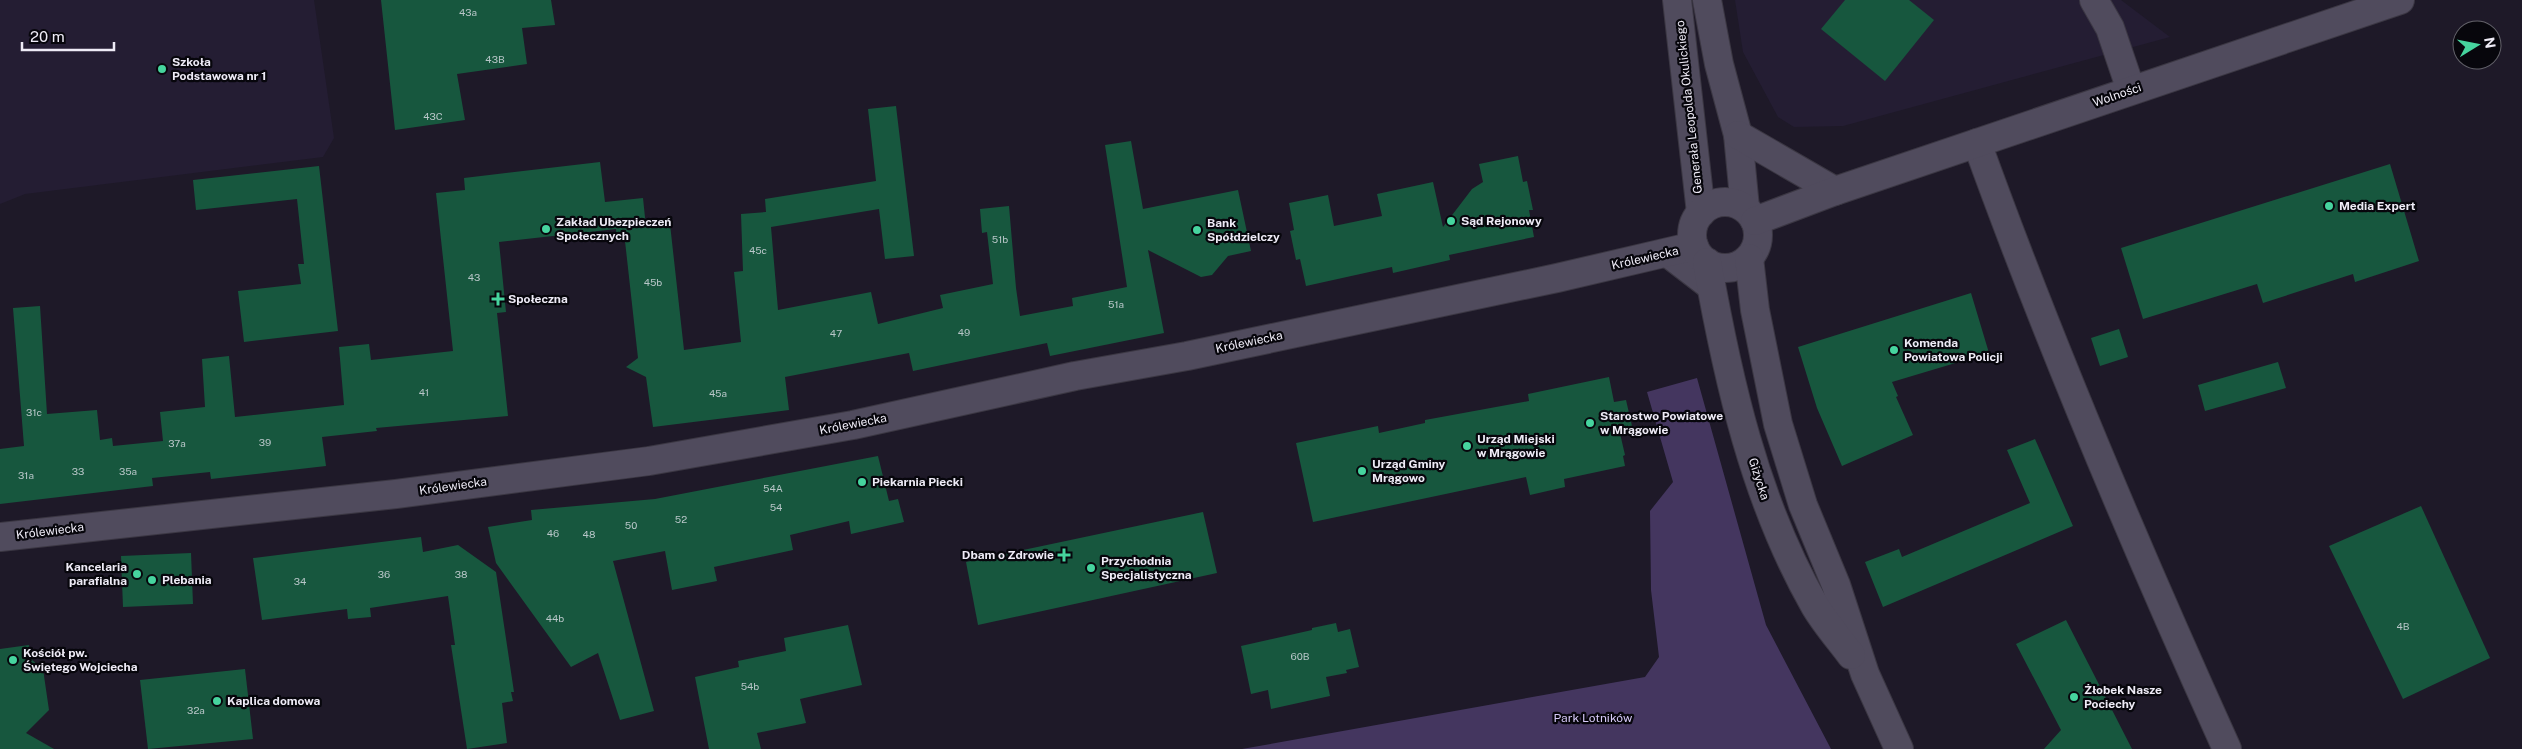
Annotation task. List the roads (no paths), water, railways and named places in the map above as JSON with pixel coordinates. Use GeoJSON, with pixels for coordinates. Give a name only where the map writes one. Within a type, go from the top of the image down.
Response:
{"type":"FeatureCollection","features":[{"type":"Feature","properties":{"kind":"street","name":"Generała Leopolda Okulickiego"},"geometry":{"type":"LineString","coordinates":[[1677,0],[1701,213]]}},
{"type":"Feature","properties":{"kind":"street"},"geometry":{"type":"LineString","coordinates":[[1668,253],[1704,265],[1724,268],[1733,267],[1749,258],[1758,240],[1750,214],[1738,135],[1719,64],[1707,0]]}},
{"type":"Feature","properties":{"kind":"street"},"geometry":{"type":"LineString","coordinates":[[2094,0],[2110,28],[2131,90]]}},
{"type":"Feature","properties":{"kind":"street","name":"Wolności"},"geometry":{"type":"LineString","coordinates":[[1750,214],[1835,191],[2400,0]]}},
{"type":"Feature","properties":{"kind":"street"},"geometry":{"type":"LineString","coordinates":[[1738,135],[1835,191]]}},
{"type":"Feature","properties":{"kind":"street"},"geometry":{"type":"LineString","coordinates":[[1977,143],[2010,234],[2140,555],[2227,749]]}},
{"type":"Feature","properties":{"kind":"street"},"geometry":{"type":"LineString","coordinates":[[1704,265],[1693,229],[1701,213],[1717,203],[1736,204],[1750,214]]}},
{"type":"Feature","properties":{"kind":"street","name":"Królewiecka"},"geometry":{"type":"LineString","coordinates":[[0,537],[396,494],[649,462],[853,425],[1075,376],[1187,356],[1668,253],[1704,265]]}},
{"type":"Feature","properties":{"kind":"street","name":"Giżycka"},"geometry":{"type":"LineString","coordinates":[[1749,258],[1755,310],[1778,424],[1803,505],[1836,584],[1865,674],[1899,749]]}},
{"type":"Feature","properties":{"kind":"street","name":"Giżycka"},"geometry":{"type":"LineString","coordinates":[[1704,265],[1757,479],[1780,536],[1816,607],[1865,674]]}},
{"type":"Feature","properties":{"kind":"place","name":"Szkoła Podstawowa nr 1"},"geometry":{"type":"Point","coordinates":[162,69]}},
{"type":"Feature","properties":{"kind":"place","name":"Media Expert"},"geometry":{"type":"Point","coordinates":[2329,206]}},
{"type":"Feature","properties":{"kind":"place","name":"Sąd Rejonowy"},"geometry":{"type":"Point","coordinates":[1451,221]}},
{"type":"Feature","properties":{"kind":"place","name":"Zakład Ubezpieczeń Społecznych"},"geometry":{"type":"Point","coordinates":[546,229]}},
{"type":"Feature","properties":{"kind":"place","name":"Bank Spółdzielczy"},"geometry":{"type":"Point","coordinates":[1197,230]}},
{"type":"Feature","properties":{"kind":"place","name":"Społeczna"},"geometry":{"type":"Point","coordinates":[498,299]}},
{"type":"Feature","properties":{"kind":"place","name":"Komenda Powiatowa Policji"},"geometry":{"type":"Point","coordinates":[1894,350]}},
{"type":"Feature","properties":{"kind":"place","name":"Starostwo Powiatowe w Mrągowie"},"geometry":{"type":"Point","coordinates":[1590,423]}},
{"type":"Feature","properties":{"kind":"place","name":"Urząd Miejski w Mrągowie"},"geometry":{"type":"Point","coordinates":[1467,446]}},
{"type":"Feature","properties":{"kind":"place","name":"Urząd Gminy Mrągowo"},"geometry":{"type":"Point","coordinates":[1362,471]}},
{"type":"Feature","properties":{"kind":"place","name":"Piekarnia Piecki"},"geometry":{"type":"Point","coordinates":[862,482]}},
{"type":"Feature","properties":{"kind":"place","name":"Dbam o Zdrowie"},"geometry":{"type":"Point","coordinates":[1064,555]}},
{"type":"Feature","properties":{"kind":"place","name":"Przychodnia Specjalistyczna"},"geometry":{"type":"Point","coordinates":[1091,568]}},
{"type":"Feature","properties":{"kind":"place","name":"Kancelaria parafialna"},"geometry":{"type":"Point","coordinates":[137,574]}},
{"type":"Feature","properties":{"kind":"place","name":"Plebania"},"geometry":{"type":"Point","coordinates":[152,580]}},
{"type":"Feature","properties":{"kind":"place","name":"Kościół pw. Świętego Wojciecha"},"geometry":{"type":"Point","coordinates":[13,660]}},
{"type":"Feature","properties":{"kind":"place","name":"Żłobek Nasze Pociechy"},"geometry":{"type":"Point","coordinates":[2074,697]}},
{"type":"Feature","properties":{"kind":"place","name":"Kaplica domowa"},"geometry":{"type":"Point","coordinates":[217,701]}},
{"type":"Feature","properties":{"kind":"park label","name":"Park Lotników"},"geometry":{"type":"Point","coordinates":[1593,718]}}]}
